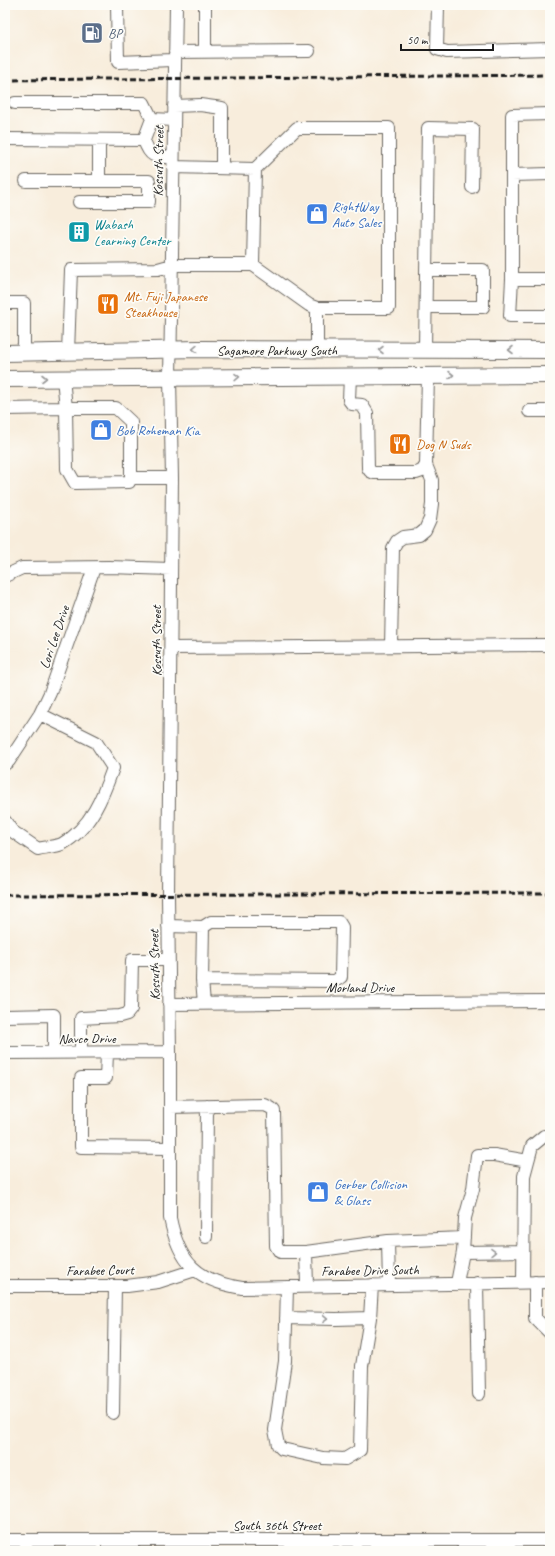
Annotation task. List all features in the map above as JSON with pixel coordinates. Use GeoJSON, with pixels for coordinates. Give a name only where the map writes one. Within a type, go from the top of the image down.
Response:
{"type":"FeatureCollection","features":[{"type":"Feature","properties":{"kind":"main road","name":"Sagamore Parkway South"},"geometry":{"type":"LineString","coordinates":[[5,353],[171,350],[550,350]]}},
{"type":"Feature","properties":{"kind":"main road","name":"Sagamore Parkway South"},"geometry":{"type":"LineString","coordinates":[[5,379],[550,375]]}},
{"type":"Feature","properties":{"kind":"street"},"geometry":{"type":"LineString","coordinates":[[118,5],[118,62],[205,52],[309,51]]}},
{"type":"Feature","properties":{"kind":"street","name":"Kossuth Street"},"geometry":{"type":"LineString","coordinates":[[176,5],[170,378],[172,478],[168,926],[170,1004],[170,1218],[174,1236],[182,1256],[194,1270]]}},
{"type":"Feature","properties":{"kind":"street"},"geometry":{"type":"LineString","coordinates":[[205,5],[205,52]]}},
{"type":"Feature","properties":{"kind":"street"},"geometry":{"type":"LineString","coordinates":[[438,5],[438,49],[447,52],[550,49]]}},
{"type":"Feature","properties":{"kind":"street"},"geometry":{"type":"LineString","coordinates":[[15,103],[144,103],[152,119],[144,140],[148,151],[153,156],[173,162],[222,168],[255,169]]}},
{"type":"Feature","properties":{"kind":"street"},"geometry":{"type":"LineString","coordinates":[[174,106],[200,105],[222,108],[222,168]]}},
{"type":"Feature","properties":{"kind":"street"},"geometry":{"type":"LineString","coordinates":[[550,114],[512,115],[512,279],[510,316],[550,316]]}},
{"type":"Feature","properties":{"kind":"street"},"geometry":{"type":"LineString","coordinates":[[152,119],[174,120]]}},
{"type":"Feature","properties":{"kind":"street"},"geometry":{"type":"LineString","coordinates":[[68,352],[71,270],[158,268],[172,265],[253,265],[309,305],[317,308],[389,308],[389,128],[297,128],[255,169],[253,265]]}},
{"type":"Feature","properties":{"kind":"street"},"geometry":{"type":"LineString","coordinates":[[425,350],[428,128],[473,129],[472,188]]}},
{"type":"Feature","properties":{"kind":"street"},"geometry":{"type":"LineString","coordinates":[[5,139],[144,140]]}},
{"type":"Feature","properties":{"kind":"street"},"geometry":{"type":"LineString","coordinates":[[99,140],[99,181]]}},
{"type":"Feature","properties":{"kind":"street"},"geometry":{"type":"LineString","coordinates":[[512,175],[550,174]]}},
{"type":"Feature","properties":{"kind":"street"},"geometry":{"type":"LineString","coordinates":[[26,181],[150,181],[149,202],[79,202]]}},
{"type":"Feature","properties":{"kind":"street"},"geometry":{"type":"LineString","coordinates":[[426,270],[483,270],[483,307],[426,307]]}},
{"type":"Feature","properties":{"kind":"street"},"geometry":{"type":"LineString","coordinates":[[512,279],[550,278]]}},
{"type":"Feature","properties":{"kind":"street"},"geometry":{"type":"LineString","coordinates":[[5,303],[24,303],[24,353]]}},
{"type":"Feature","properties":{"kind":"street"},"geometry":{"type":"LineString","coordinates":[[316,350],[317,308]]}},
{"type":"Feature","properties":{"kind":"street"},"geometry":{"type":"LineString","coordinates":[[391,646],[393,548],[397,541],[403,537],[419,535],[425,530],[430,519],[432,504],[432,480],[426,465],[428,375]]}},
{"type":"Feature","properties":{"kind":"street"},"geometry":{"type":"LineString","coordinates":[[350,376],[349,400],[352,404],[362,405],[368,413],[368,468],[370,471],[374,473],[416,473],[422,471],[426,465]]}},
{"type":"Feature","properties":{"kind":"street"},"geometry":{"type":"LineString","coordinates":[[63,378],[66,408],[67,469],[75,483],[129,482],[132,478],[172,478]]}},
{"type":"Feature","properties":{"kind":"street"},"geometry":{"type":"LineString","coordinates":[[5,408],[116,408],[131,422],[132,478]]}},
{"type":"Feature","properties":{"kind":"street"},"geometry":{"type":"LineString","coordinates":[[529,411],[550,411]]}},
{"type":"Feature","properties":{"kind":"street"},"geometry":{"type":"LineString","coordinates":[[5,576],[22,568],[171,569]]}},
{"type":"Feature","properties":{"kind":"street","name":"Lori Lee Drive"},"geometry":{"type":"LineString","coordinates":[[5,764],[9,761],[40,714],[50,693],[94,568]]}},
{"type":"Feature","properties":{"kind":"street"},"geometry":{"type":"LineString","coordinates":[[171,648],[550,644]]}},
{"type":"Feature","properties":{"kind":"street"},"geometry":{"type":"LineString","coordinates":[[5,821],[12,831],[38,849],[61,844],[81,830],[102,798],[113,768],[96,742],[40,714]]}},
{"type":"Feature","properties":{"kind":"street"},"geometry":{"type":"LineString","coordinates":[[168,926],[203,927],[211,922],[339,922],[342,927],[341,977],[335,981],[202,980]]}},
{"type":"Feature","properties":{"kind":"street"},"geometry":{"type":"LineString","coordinates":[[203,927],[202,980],[204,1003]]}},
{"type":"Feature","properties":{"kind":"street"},"geometry":{"type":"LineString","coordinates":[[81,1052],[81,1018],[120,1016],[127,1014],[131,1009],[132,960],[168,960]]}},
{"type":"Feature","properties":{"kind":"street"},"geometry":{"type":"LineString","coordinates":[[335,981],[335,1002]]}},
{"type":"Feature","properties":{"kind":"street","name":"Morland Drive"},"geometry":{"type":"LineString","coordinates":[[170,1004],[550,1001]]}},
{"type":"Feature","properties":{"kind":"street"},"geometry":{"type":"LineString","coordinates":[[5,1016],[54,1015],[54,1053]]}},
{"type":"Feature","properties":{"kind":"street"},"geometry":{"type":"LineString","coordinates":[[107,1052],[106,1078],[81,1078],[81,1147],[170,1148]]}},
{"type":"Feature","properties":{"kind":"street","name":"Navco Drive"},"geometry":{"type":"LineString","coordinates":[[5,1053],[170,1052]]}},
{"type":"Feature","properties":{"kind":"street"},"geometry":{"type":"LineString","coordinates":[[170,1107],[265,1105],[274,1111],[276,1246],[280,1252],[306,1252],[388,1241],[464,1238]]}},
{"type":"Feature","properties":{"kind":"street"},"geometry":{"type":"LineString","coordinates":[[206,1237],[207,1106]]}},
{"type":"Feature","properties":{"kind":"street"},"geometry":{"type":"LineString","coordinates":[[550,1136],[544,1136],[532,1146],[524,1176],[523,1251],[535,1318],[550,1333]]}},
{"type":"Feature","properties":{"kind":"street"},"geometry":{"type":"LineString","coordinates":[[457,1283],[463,1252],[465,1218],[473,1189],[477,1156],[494,1155],[528,1161]]}},
{"type":"Feature","properties":{"kind":"street"},"geometry":{"type":"LineString","coordinates":[[388,1241],[389,1285]]}},
{"type":"Feature","properties":{"kind":"street"},"geometry":{"type":"LineString","coordinates":[[463,1252],[523,1251]]}},
{"type":"Feature","properties":{"kind":"street"},"geometry":{"type":"LineString","coordinates":[[306,1252],[307,1286]]}},
{"type":"Feature","properties":{"kind":"street","name":"Farabee Court"},"geometry":{"type":"LineString","coordinates":[[5,1286],[127,1286],[158,1282],[194,1270]]}},
{"type":"Feature","properties":{"kind":"street","name":"Farabee Drive South"},"geometry":{"type":"LineString","coordinates":[[194,1270],[209,1280],[242,1288],[550,1282]]}},
{"type":"Feature","properties":{"kind":"street"},"geometry":{"type":"LineString","coordinates":[[477,1283],[479,1394]]}},
{"type":"Feature","properties":{"kind":"street"},"geometry":{"type":"LineString","coordinates":[[287,1287],[285,1361],[275,1430],[278,1445],[282,1449],[323,1458],[345,1459],[360,1450],[362,1366],[370,1318],[372,1285]]}},
{"type":"Feature","properties":{"kind":"street"},"geometry":{"type":"LineString","coordinates":[[112,1412],[114,1286]]}},
{"type":"Feature","properties":{"kind":"street"},"geometry":{"type":"LineString","coordinates":[[286,1318],[336,1320],[370,1318]]}},
{"type":"Feature","properties":{"kind":"street","name":"South 36th Street"},"geometry":{"type":"LineString","coordinates":[[5,1540],[48,1546],[316,1545],[550,1540]]}},
{"type":"Feature","properties":{"kind":"railway"},"geometry":{"type":"LineString","coordinates":[[5,80],[550,75]]}},
{"type":"Feature","properties":{"kind":"railway"},"geometry":{"type":"LineString","coordinates":[[5,895],[550,893]]}},
{"type":"Feature","properties":{"kind":"place","name":"BP"},"geometry":{"type":"Point","coordinates":[92,33]}},
{"type":"Feature","properties":{"kind":"place","name":"RightWay Auto Sales"},"geometry":{"type":"Point","coordinates":[317,214]}},
{"type":"Feature","properties":{"kind":"place","name":"Wabash Learning Center"},"geometry":{"type":"Point","coordinates":[79,232]}},
{"type":"Feature","properties":{"kind":"place","name":"Mt. Fuji Japanese Steakhouse"},"geometry":{"type":"Point","coordinates":[108,304]}},
{"type":"Feature","properties":{"kind":"place","name":"Bob Roheman Kia"},"geometry":{"type":"Point","coordinates":[101,430]}},
{"type":"Feature","properties":{"kind":"place","name":"Dog N Suds"},"geometry":{"type":"Point","coordinates":[400,444]}},
{"type":"Feature","properties":{"kind":"place","name":"Gerber Collision & Glass"},"geometry":{"type":"Point","coordinates":[318,1192]}}]}
